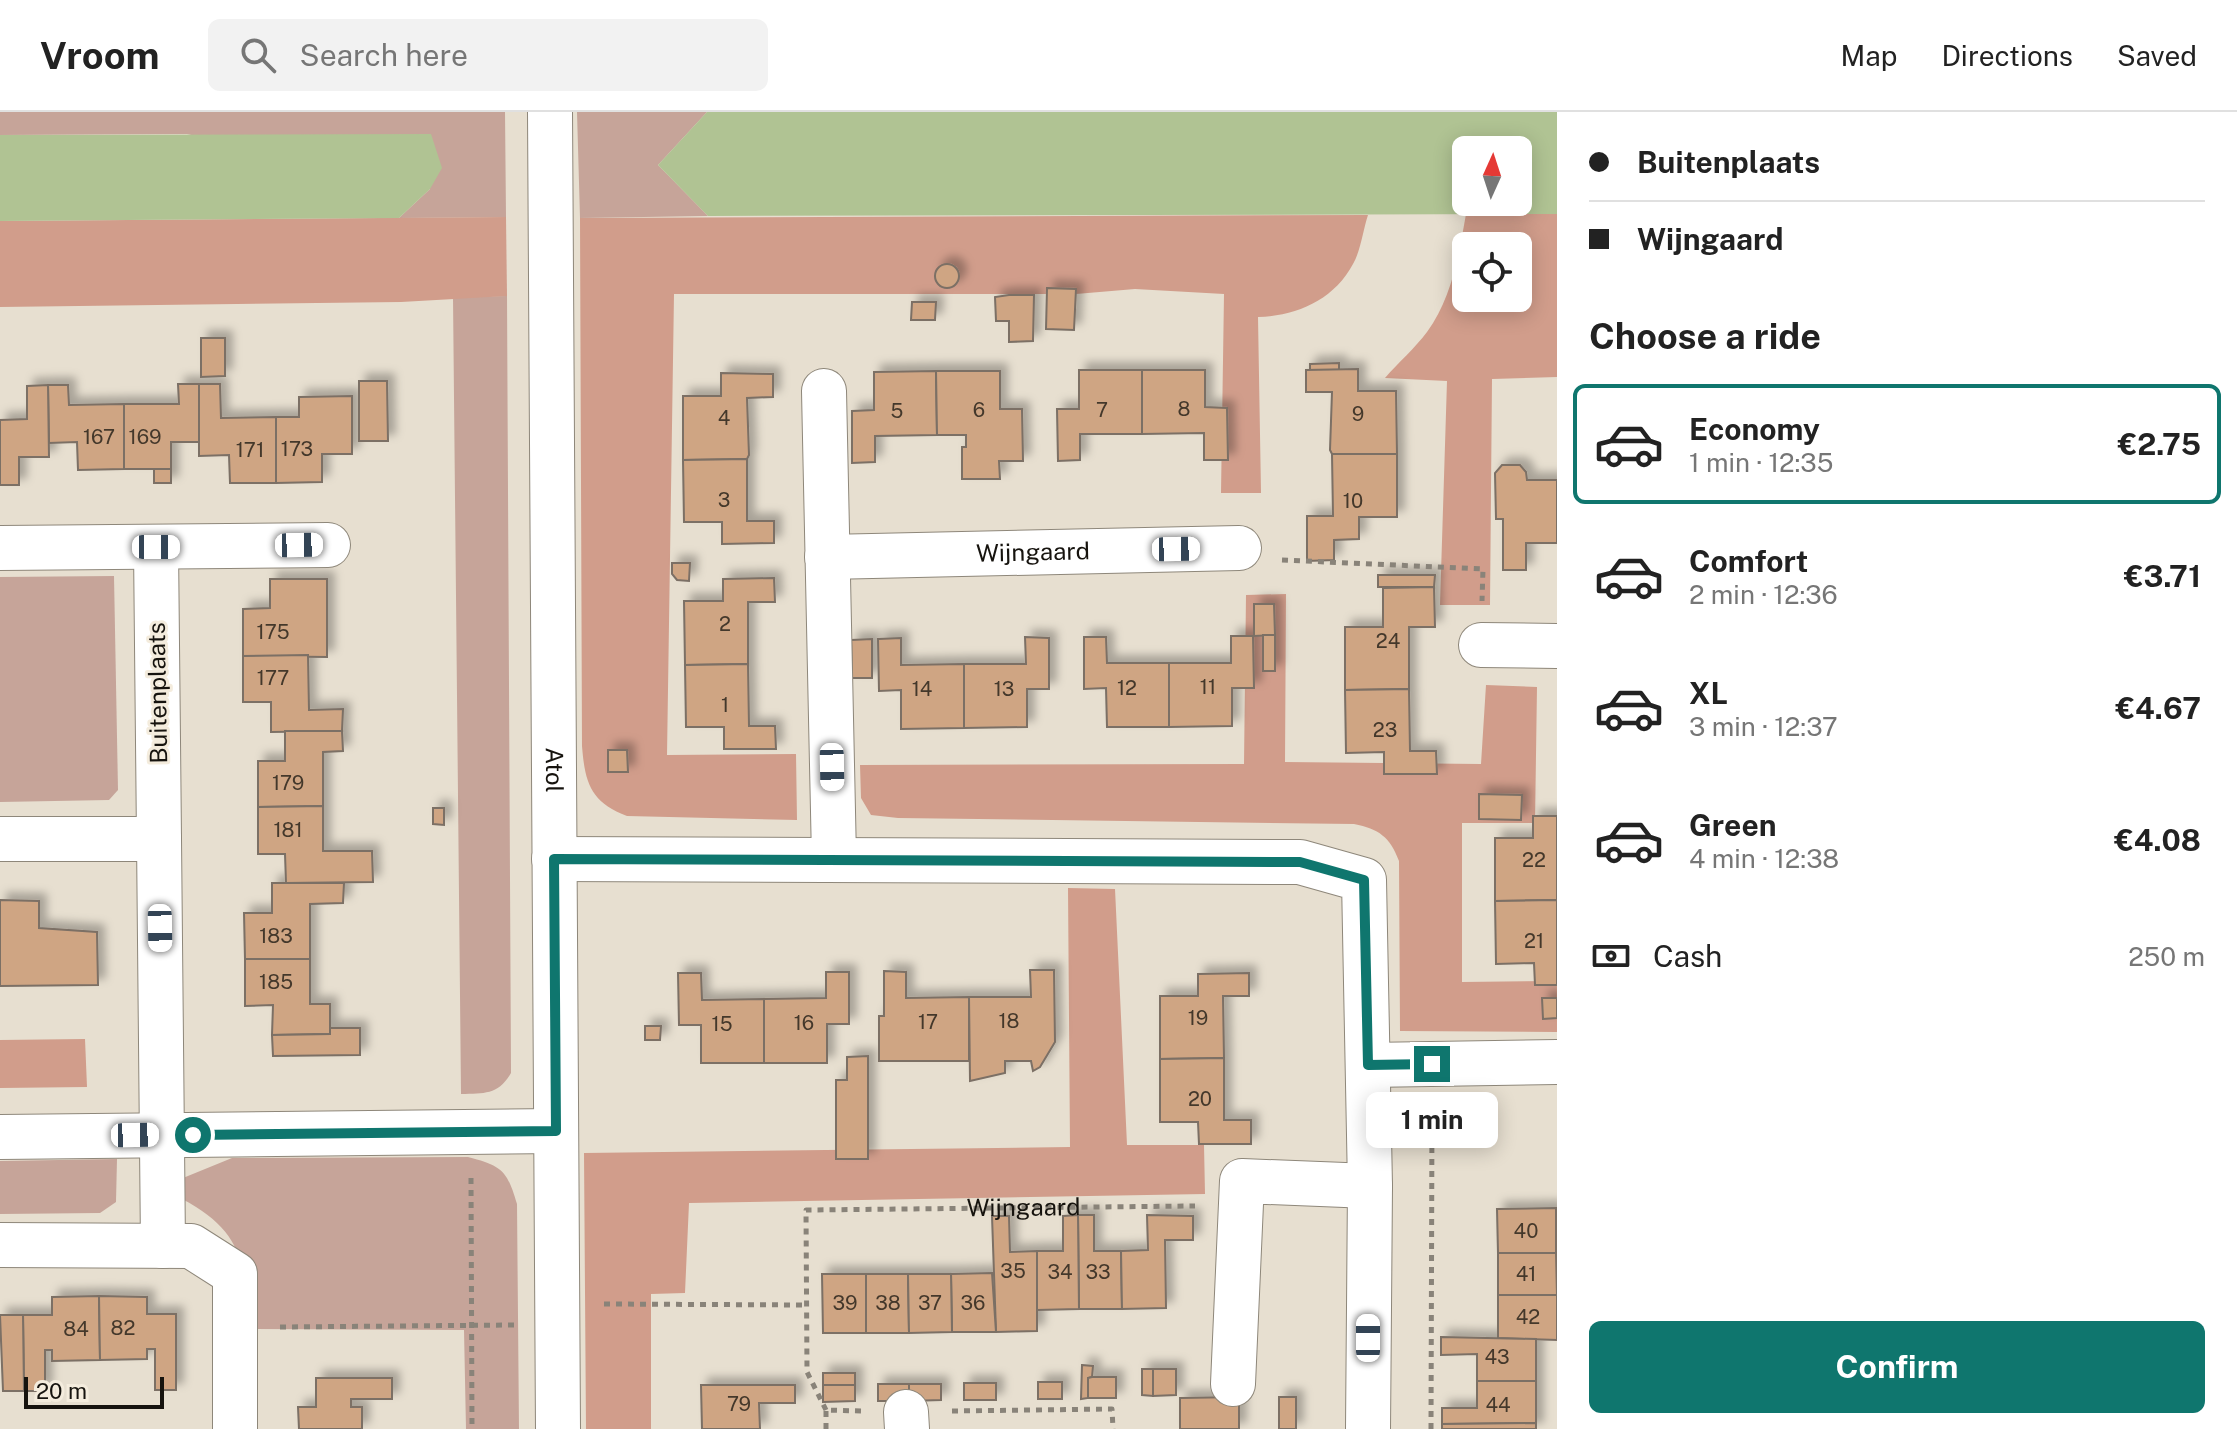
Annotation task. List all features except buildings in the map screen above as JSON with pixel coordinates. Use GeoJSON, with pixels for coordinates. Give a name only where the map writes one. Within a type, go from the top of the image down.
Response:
{"type":"FeatureCollection","features":[{"type":"Feature","properties":{"kind":"street","name":"Atol"},"geometry":{"type":"LineString","coordinates":[[550,112],[558,1429]]}},
{"type":"Feature","properties":{"kind":"street"},"geometry":{"type":"LineString","coordinates":[[824,391],[834,858]]}},
{"type":"Feature","properties":{"kind":"street"},"geometry":{"type":"LineString","coordinates":[[0,548],[328,545]]}},
{"type":"Feature","properties":{"kind":"street","name":"Buitenplaats"},"geometry":{"type":"LineString","coordinates":[[156,547],[163,1246]]}},
{"type":"Feature","properties":{"kind":"street","name":"Wijngaard"},"geometry":{"type":"LineString","coordinates":[[827,557],[1239,548]]}},
{"type":"Feature","properties":{"kind":"street"},"geometry":{"type":"LineString","coordinates":[[1481,645],[1557,646]]}},
{"type":"Feature","properties":{"kind":"street"},"geometry":{"type":"LineString","coordinates":[[0,839],[159,839]]}},
{"type":"Feature","properties":{"kind":"street"},"geometry":{"type":"LineString","coordinates":[[554,859],[1300,862],[1364,880],[1370,1186],[1368,1429]]}},
{"type":"Feature","properties":{"kind":"street"},"geometry":{"type":"LineString","coordinates":[[1368,1065],[1557,1062]]}},
{"type":"Feature","properties":{"kind":"street"},"geometry":{"type":"LineString","coordinates":[[0,1137],[556,1131]]}},
{"type":"Feature","properties":{"kind":"street"},"geometry":{"type":"LineString","coordinates":[[1233,1384],[1242,1181],[1370,1186]]}},
{"type":"Feature","properties":{"kind":"street"},"geometry":{"type":"LineString","coordinates":[[0,1245],[191,1246],[235,1274],[235,1429]]}},
{"type":"Feature","properties":{"kind":"path"},"geometry":{"type":"LineString","coordinates":[[1239,548],[1270,560],[1483,569],[1481,645]]}},
{"type":"Feature","properties":{"kind":"path"},"geometry":{"type":"LineString","coordinates":[[1431,1429],[1432,1064]]}},
{"type":"Feature","properties":{"kind":"path"},"geometry":{"type":"LineString","coordinates":[[471,1132],[472,1429]]}},
{"type":"Feature","properties":{"kind":"path","name":"Wijngaard"},"geometry":{"type":"LineString","coordinates":[[807,1305],[806,1210],[1240,1206]]}},
{"type":"Feature","properties":{"kind":"path"},"geometry":{"type":"LineString","coordinates":[[235,1328],[471,1325],[557,1314],[807,1305],[807,1372],[826,1410],[826,1429]]}},
{"type":"Feature","properties":{"kind":"path"},"geometry":{"type":"LineString","coordinates":[[826,1410],[906,1420],[1112,1409],[1113,1429]]}},
{"type":"Feature","properties":{"kind":"shaded area"},"geometry":{"type":"Polygon","coordinates":[[[0,112],[505,112],[506,217],[399,218],[430,189],[187,134],[0,135],[0,112]]]}},
{"type":"Feature","properties":{"kind":"shaded area"},"geometry":{"type":"Polygon","coordinates":[[[577,112],[707,112],[658,165],[708,216],[580,218],[577,112]]]}},
{"type":"Feature","properties":{"kind":"shaded area"},"geometry":{"type":"Polygon","coordinates":[[[707,112],[1557,112],[1557,214],[1532,214],[1532,136],[1452,136],[1452,214],[708,216],[658,165],[707,112]]]}},
{"type":"Feature","properties":{"kind":"shaded area"},"geometry":{"type":"Polygon","coordinates":[[[431,134],[442,168],[430,189],[399,218],[0,221],[0,135],[431,134]]]}},
{"type":"Feature","properties":{"kind":"shaded area"},"geometry":{"type":"Polygon","coordinates":[[[1557,214],[1557,377],[1492,379],[1490,605],[1440,605],[1447,381],[1385,378],[1436,319],[1452,278],[1452,312],[1532,312],[1532,232],[1462,232],[1466,216],[1557,214]]]}},
{"type":"Feature","properties":{"kind":"shaded area"},"geometry":{"type":"Polygon","coordinates":[[[1368,215],[1356,258],[1335,287],[1313,304],[1286,313],[1258,317],[1261,493],[1221,493],[1224,294],[1135,289],[1076,294],[674,294],[667,755],[796,754],[797,820],[627,816],[605,804],[592,790],[585,771],[582,746],[580,218],[1368,215]]]}},
{"type":"Feature","properties":{"kind":"shaded area"},"geometry":{"type":"Polygon","coordinates":[[[506,217],[507,296],[401,302],[0,307],[0,221],[506,217]]]}},
{"type":"Feature","properties":{"kind":"shaded area"},"geometry":{"type":"Polygon","coordinates":[[[507,296],[511,1073],[496,1089],[461,1094],[453,297],[507,296]]]}},
{"type":"Feature","properties":{"kind":"shaded area"},"geometry":{"type":"Polygon","coordinates":[[[114,576],[118,790],[109,800],[0,802],[0,577],[114,576]]]}},
{"type":"Feature","properties":{"kind":"shaded area"},"geometry":{"type":"Polygon","coordinates":[[[1286,594],[1285,762],[1481,764],[1486,685],[1537,687],[1535,823],[1462,823],[1462,982],[1557,981],[1557,1032],[1400,1031],[1399,861],[1387,840],[1370,829],[1354,824],[898,818],[871,815],[861,798],[860,765],[1244,764],[1246,595],[1286,594]]]}},
{"type":"Feature","properties":{"kind":"shaded area"},"geometry":{"type":"Polygon","coordinates":[[[1068,888],[1115,889],[1127,1145],[1204,1145],[1205,1194],[689,1203],[685,1293],[651,1294],[651,1429],[586,1429],[584,1153],[1070,1147],[1068,888]]]}},
{"type":"Feature","properties":{"kind":"shaded area"},"geometry":{"type":"Polygon","coordinates":[[[85,1039],[87,1087],[0,1088],[0,1040],[85,1039]]]}},
{"type":"Feature","properties":{"kind":"shaded area"},"geometry":{"type":"Polygon","coordinates":[[[468,1157],[489,1163],[502,1171],[517,1204],[519,1429],[466,1429],[464,1330],[248,1329],[246,1286],[237,1252],[217,1223],[182,1199],[183,1178],[232,1158],[468,1157]]]}},
{"type":"Feature","properties":{"kind":"shaded area"},"geometry":{"type":"Polygon","coordinates":[[[117,1159],[116,1202],[100,1213],[0,1214],[0,1161],[117,1159]]]}},
{"type":"Feature","properties":{"kind":"route"},"geometry":{"type":"LineString","coordinates":[[193,1135],[556,1131],[554,859],[1300,862],[1364,880],[1368,1065],[1432,1064]]}}]}
